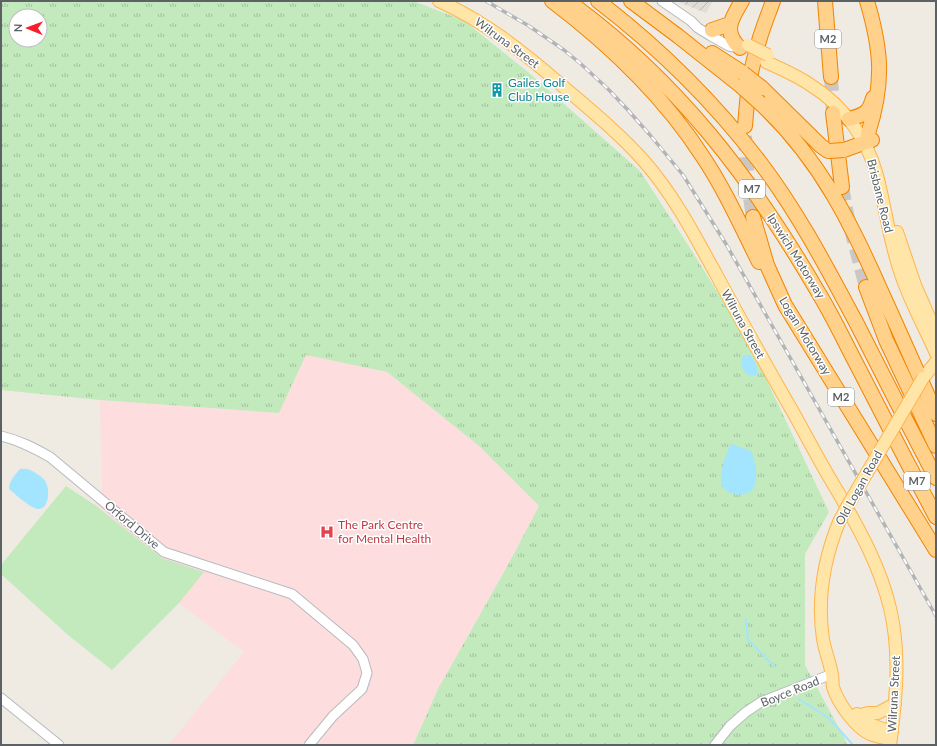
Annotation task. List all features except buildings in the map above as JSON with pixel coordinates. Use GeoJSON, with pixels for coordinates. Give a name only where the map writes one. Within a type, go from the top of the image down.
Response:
{"type":"FeatureCollection","features":[{"type":"Feature","properties":{"kind":"highway"},"geometry":{"type":"LineString","coordinates":[[552,1],[585,27],[626,64],[659,98],[677,120],[716,177],[761,267],[774,281]]}},
{"type":"Feature","properties":{"kind":"highway","name":"Ipswich Motorway"},"geometry":{"type":"LineString","coordinates":[[568,1],[627,47],[672,91],[715,139],[761,200],[819,293],[936,517]]}},
{"type":"Feature","properties":{"kind":"highway","name":"Ipswich Motorway"},"geometry":{"type":"LineString","coordinates":[[598,1],[652,46],[694,86],[742,140],[770,177],[819,252],[936,478]]}},
{"type":"Feature","properties":{"kind":"highway"},"geometry":{"type":"LineString","coordinates":[[631,1],[678,36],[693,40],[742,80],[760,103],[787,130],[802,148],[818,170],[845,214],[936,414]]}},
{"type":"Feature","properties":{"kind":"highway"},"geometry":{"type":"LineString","coordinates":[[742,1],[730,24],[730,30],[742,46]]}},
{"type":"Feature","properties":{"kind":"highway"},"geometry":{"type":"LineString","coordinates":[[745,126],[754,58],[773,1]]}},
{"type":"Feature","properties":{"kind":"highway","name":"M2"},"geometry":{"type":"LineString","coordinates":[[825,1],[831,77]]}},
{"type":"Feature","properties":{"kind":"highway"},"geometry":{"type":"LineString","coordinates":[[742,80],[762,88],[824,149],[837,151],[868,139],[877,103],[880,71],[879,49],[867,1]]}},
{"type":"Feature","properties":{"kind":"highway"},"geometry":{"type":"LineString","coordinates":[[712,30],[730,24]]}},
{"type":"Feature","properties":{"kind":"highway"},"geometry":{"type":"LineString","coordinates":[[853,118],[868,110],[878,91]]}},
{"type":"Feature","properties":{"kind":"highway"},"geometry":{"type":"LineString","coordinates":[[833,113],[842,187]]}},
{"type":"Feature","properties":{"kind":"highway","name":"Logan Motorway"},"geometry":{"type":"LineString","coordinates":[[753,217],[762,250],[774,281],[796,324],[936,550]]}},
{"type":"Feature","properties":{"kind":"highway"},"geometry":{"type":"LineString","coordinates":[[866,287],[886,340],[936,446]]}},
{"type":"Feature","properties":{"kind":"main road","name":"Wilruna Street"},"geometry":{"type":"LineString","coordinates":[[438,1],[461,11],[495,32],[528,56],[612,128],[644,161],[673,199],[870,552],[884,586],[893,626],[897,662],[895,704],[891,738]]}},
{"type":"Feature","properties":{"kind":"main road","name":"Brisbane Road"},"geometry":{"type":"LineString","coordinates":[[742,46],[767,58],[814,87],[853,118],[868,139],[884,172],[901,247],[915,284],[934,323],[936,333]]}},
{"type":"Feature","properties":{"kind":"main road","name":"Brisbane Road"},"geometry":{"type":"LineString","coordinates":[[868,139],[901,277],[912,304],[936,353]]}},
{"type":"Feature","properties":{"kind":"main road","name":"Old Logan Road"},"geometry":{"type":"LineString","coordinates":[[891,738],[871,734],[860,728],[846,711],[833,686],[832,674],[823,640],[821,607],[824,575],[828,554],[839,522],[936,362]]}},
{"type":"Feature","properties":{"kind":"main road","name":"Old Logan Road"},"geometry":{"type":"LineString","coordinates":[[832,674],[839,683],[849,703],[858,716],[891,738]]}},
{"type":"Feature","properties":{"kind":"main road"},"geometry":{"type":"LineString","coordinates":[[858,716],[868,713],[878,713],[895,704]]}},
{"type":"Feature","properties":{"kind":"street"},"geometry":{"type":"LineString","coordinates":[[662,1],[711,36],[729,46],[742,46]]}},
{"type":"Feature","properties":{"kind":"street"},"geometry":{"type":"LineString","coordinates":[[691,21],[742,46]]}},
{"type":"Feature","properties":{"kind":"street","name":"Orford Drive"},"geometry":{"type":"LineString","coordinates":[[1,436],[34,447],[50,457],[164,552],[292,594],[299,598],[358,651],[363,659],[367,673],[362,689],[333,716],[309,745]]}},
{"type":"Feature","properties":{"kind":"street","name":"Boyce Road"},"geometry":{"type":"LineString","coordinates":[[715,745],[730,726],[746,712],[761,702],[832,674]]}},
{"type":"Feature","properties":{"kind":"street"},"geometry":{"type":"LineString","coordinates":[[1,698],[59,745]]}},
{"type":"Feature","properties":{"kind":"shaded area"},"geometry":{"type":"Polygon","coordinates":[[[676,1],[713,1],[706,13],[676,1]]]}},
{"type":"Feature","properties":{"kind":"shaded area","name":"The Park Centre for Mental Health"},"geometry":{"type":"Polygon","coordinates":[[[306,355],[387,372],[479,446],[539,506],[509,563],[438,689],[413,745],[167,745],[244,652],[179,603],[203,572],[162,558],[95,505],[102,487],[100,400],[279,413],[306,355]]]}},
{"type":"Feature","properties":{"kind":"green space"},"geometry":{"type":"Polygon","coordinates":[[[1,1],[413,1],[463,20],[528,72],[640,171],[692,251],[750,345],[829,512],[805,554],[805,665],[848,745],[413,745],[438,689],[509,563],[539,506],[479,446],[387,372],[306,355],[279,413],[100,400],[1,390],[1,1]]]}},
{"type":"Feature","properties":{"kind":"green space"},"geometry":{"type":"Polygon","coordinates":[[[66,486],[95,505],[162,558],[204,572],[179,603],[112,670],[68,635],[1,574],[1,565],[66,486]]]}},
{"type":"Feature","properties":{"kind":"water"},"geometry":{"type":"Polygon","coordinates":[[[750,355],[755,362],[757,367],[757,375],[749,375],[742,368],[742,357],[750,355]]]}},
{"type":"Feature","properties":{"kind":"water"},"geometry":{"type":"Polygon","coordinates":[[[732,444],[751,451],[754,459],[756,469],[755,483],[751,491],[746,494],[741,495],[730,493],[722,486],[722,467],[730,445],[732,444]]]}},
{"type":"Feature","properties":{"kind":"water"},"geometry":{"type":"Polygon","coordinates":[[[20,469],[31,470],[44,479],[48,490],[48,499],[42,508],[38,509],[31,506],[9,489],[11,481],[20,469]]]}},
{"type":"Feature","properties":{"kind":"waterway"},"geometry":{"type":"LineString","coordinates":[[746,619],[748,640],[775,667]]}},
{"type":"Feature","properties":{"kind":"waterway"},"geometry":{"type":"LineString","coordinates":[[799,699],[829,718],[853,745]]}},
{"type":"Feature","properties":{"kind":"tunnel"},"geometry":{"type":"LineString","coordinates":[[831,77],[833,113]]}},
{"type":"Feature","properties":{"kind":"tunnel"},"geometry":{"type":"LineString","coordinates":[[745,136],[748,185],[753,217]]}},
{"type":"Feature","properties":{"kind":"tunnel"},"geometry":{"type":"LineString","coordinates":[[842,187],[847,214],[866,287]]}},
{"type":"Feature","properties":{"kind":"railway"},"geometry":{"type":"LineString","coordinates":[[486,1],[529,26],[564,50],[581,64],[627,109],[683,175],[726,244],[936,616]]}},
{"type":"Feature","properties":{"kind":"place","name":"Gailes Golf Club House"},"geometry":{"type":"Point","coordinates":[497,90]}},
{"type":"Feature","properties":{"kind":"place","name":"The Park Centre for Mental Health"},"geometry":{"type":"Point","coordinates":[327,532]}}]}
